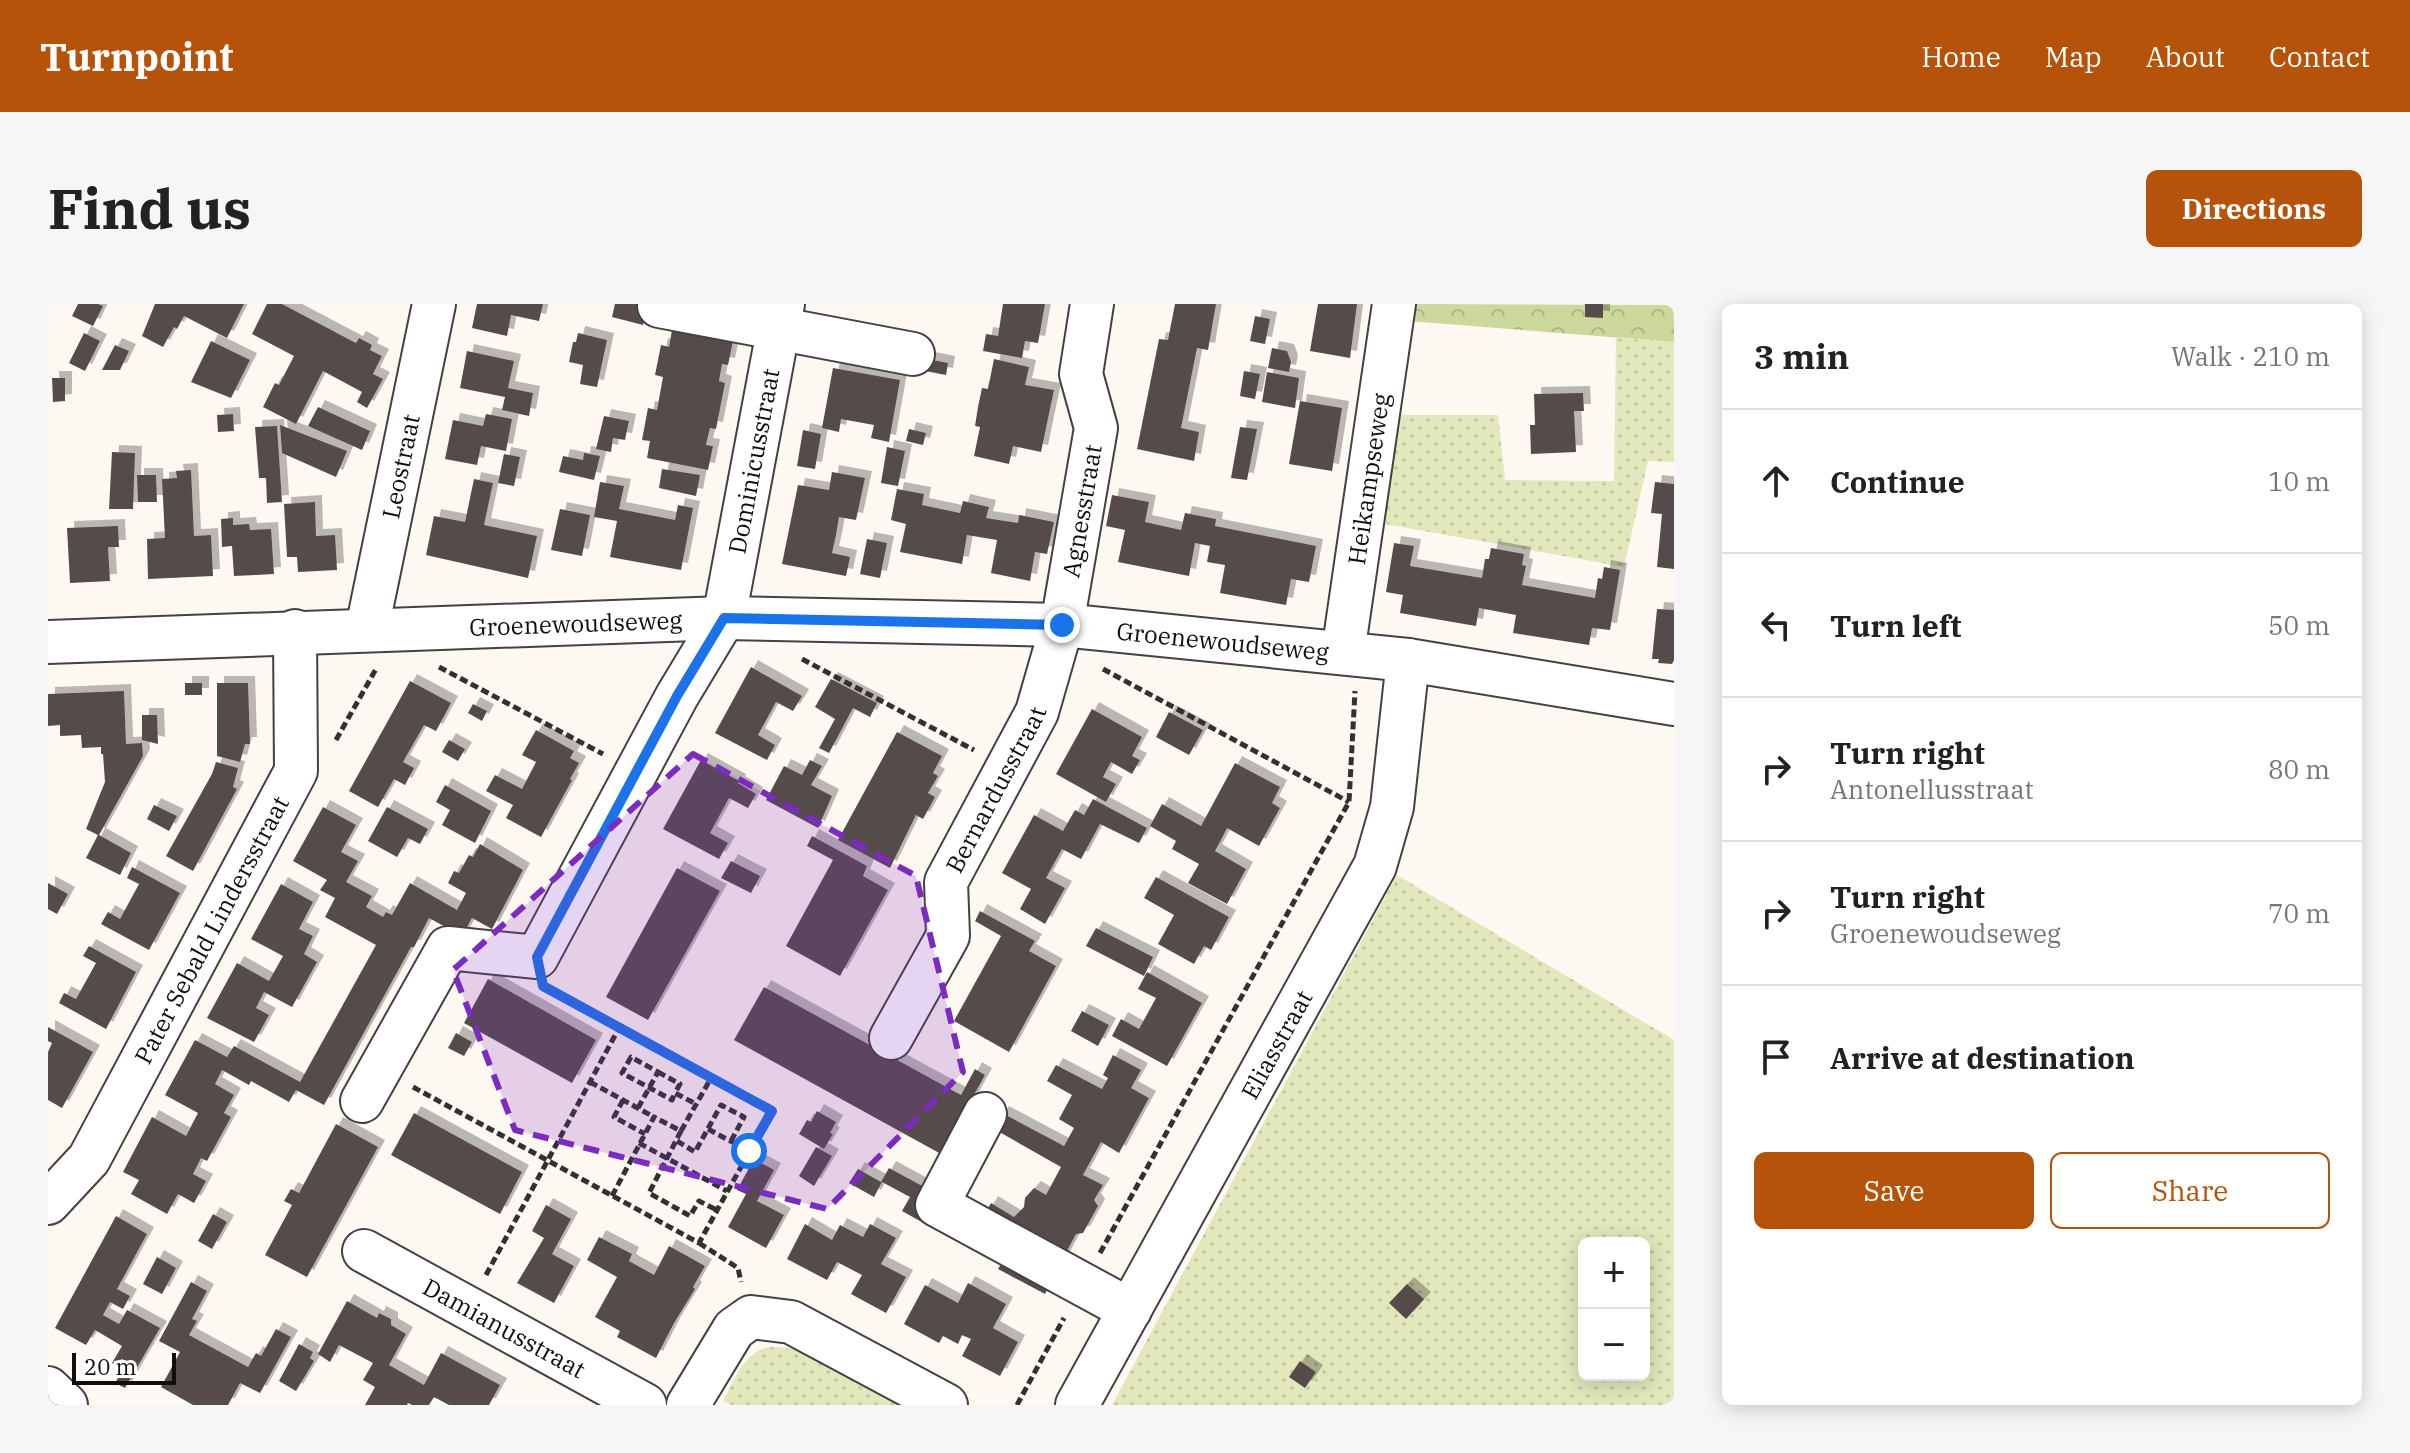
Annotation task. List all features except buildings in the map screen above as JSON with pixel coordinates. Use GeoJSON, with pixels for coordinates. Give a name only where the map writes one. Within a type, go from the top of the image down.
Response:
{"type":"FeatureCollection","features":[{"type":"Feature","properties":{"kind":"street","name":"Agnesstraat"},"geometry":{"type":"LineString","coordinates":[[1059,634],[1096,428],[1081,374],[1092,304]]}},
{"type":"Feature","properties":{"kind":"street","name":"Heikampseweg"},"geometry":{"type":"LineString","coordinates":[[1350,654],[1394,304]]}},
{"type":"Feature","properties":{"kind":"street","name":"Leostraat"},"geometry":{"type":"LineString","coordinates":[[383,628],[428,306]]}},
{"type":"Feature","properties":{"kind":"street"},"geometry":{"type":"LineString","coordinates":[[659,306],[781,317],[913,354]]}},
{"type":"Feature","properties":{"kind":"street","name":"Dominicusstraat"},"geometry":{"type":"LineString","coordinates":[[724,618],[781,317]]}},
{"type":"Feature","properties":{"kind":"street","name":"Groenewoudseweg"},"geometry":{"type":"LineString","coordinates":[[48,642],[724,618],[1059,634],[1350,654],[1408,660],[1674,704]]}},
{"type":"Feature","properties":{"kind":"street"},"geometry":{"type":"LineString","coordinates":[[371,1085],[448,948],[537,957],[677,696],[724,618]]}},
{"type":"Feature","properties":{"kind":"street","name":"Pater Sebald Lindersstraat"},"geometry":{"type":"LineString","coordinates":[[48,1203],[89,1159],[296,771],[295,631]]}},
{"type":"Feature","properties":{"kind":"street","name":"Bernardusstraat"},"geometry":{"type":"LineString","coordinates":[[891,1038],[948,936],[946,882],[1037,712],[1059,634]]}},
{"type":"Feature","properties":{"kind":"street","name":"Eliasstraat"},"geometry":{"type":"LineString","coordinates":[[1077,1405],[1375,866],[1392,807],[1408,660]]}},
{"type":"Feature","properties":{"kind":"street"},"geometry":{"type":"LineString","coordinates":[[985,1114],[937,1205],[1130,1310]]}},
{"type":"Feature","properties":{"kind":"street","name":"Damianusstraat"},"geometry":{"type":"LineString","coordinates":[[364,1251],[645,1405]]}},
{"type":"Feature","properties":{"kind":"street"},"geometry":{"type":"LineString","coordinates":[[688,1405],[734,1329],[751,1317],[791,1322],[946,1405]]}},
{"type":"Feature","properties":{"kind":"street"},"geometry":{"type":"LineString","coordinates":[[48,1388],[66,1405]]}},
{"type":"Feature","properties":{"kind":"path"},"geometry":{"type":"LineString","coordinates":[[296,771],[325,758],[383,628]]}},
{"type":"Feature","properties":{"kind":"path"},"geometry":{"type":"LineString","coordinates":[[1059,634],[1349,802]]}},
{"type":"Feature","properties":{"kind":"path"},"geometry":{"type":"LineString","coordinates":[[791,653],[1007,768]]}},
{"type":"Feature","properties":{"kind":"path"},"geometry":{"type":"LineString","coordinates":[[1017,1405],[1349,802],[1350,654]]}},
{"type":"Feature","properties":{"kind":"path"},"geometry":{"type":"LineString","coordinates":[[432,664],[636,771]]}},
{"type":"Feature","properties":{"kind":"path"},"geometry":{"type":"LineString","coordinates":[[537,957],[543,986],[772,1111],[699,1243]]}},
{"type":"Feature","properties":{"kind":"path"},"geometry":{"type":"LineString","coordinates":[[468,1308],[619,1028]]}},
{"type":"Feature","properties":{"kind":"path"},"geometry":{"type":"LineString","coordinates":[[631,1057],[658,1072],[680,1084],[672,1100],[622,1073],[631,1057]]}},
{"type":"Feature","properties":{"kind":"path"},"geometry":{"type":"LineString","coordinates":[[638,1108],[658,1072]]}},
{"type":"Feature","properties":{"kind":"path"},"geometry":{"type":"LineString","coordinates":[[711,1078],[649,1193],[690,1216],[699,1201],[717,1210]]}},
{"type":"Feature","properties":{"kind":"path"},"geometry":{"type":"LineString","coordinates":[[590,1082],[681,1131]]}},
{"type":"Feature","properties":{"kind":"path"},"geometry":{"type":"LineString","coordinates":[[371,1085],[548,1161],[699,1243],[738,1268],[751,1317]]}},
{"type":"Feature","properties":{"kind":"path"},"geometry":{"type":"LineString","coordinates":[[675,1093],[696,1104]]}},
{"type":"Feature","properties":{"kind":"path"},"geometry":{"type":"LineString","coordinates":[[623,1100],[614,1117],[645,1134]]}},
{"type":"Feature","properties":{"kind":"path"},"geometry":{"type":"LineString","coordinates":[[677,1141],[695,1152],[721,1105],[744,1117],[731,1141]]}},
{"type":"Feature","properties":{"kind":"path"},"geometry":{"type":"LineString","coordinates":[[612,1196],[654,1117]]}},
{"type":"Feature","properties":{"kind":"path"},"geometry":{"type":"LineString","coordinates":[[708,1129],[749,1151]]}},
{"type":"Feature","properties":{"kind":"path"},"geometry":{"type":"LineString","coordinates":[[639,1143],[727,1191]]}},
{"type":"Feature","properties":{"kind":"highlighted area"},"geometry":{"type":"Polygon","coordinates":[[[693,754],[916,876],[963,1072],[827,1209],[515,1130],[453,970],[693,754]]]}},
{"type":"Feature","properties":{"kind":"green space"},"geometry":{"type":"Polygon","coordinates":[[[1411,304],[1674,305],[1674,342],[1408,321],[1411,304]]]}},
{"type":"Feature","properties":{"kind":"green space"},"geometry":{"type":"Polygon","coordinates":[[[1616,338],[1674,342],[1674,462],[1648,461],[1624,567],[1374,522],[1393,415],[1498,415],[1505,480],[1614,481],[1616,338]]]}},
{"type":"Feature","properties":{"kind":"green space"},"geometry":{"type":"Polygon","coordinates":[[[1397,875],[1674,1040],[1674,1405],[1112,1405],[1397,875]]]}},
{"type":"Feature","properties":{"kind":"green space"},"geometry":{"type":"Polygon","coordinates":[[[796,1341],[915,1405],[732,1405],[723,1401],[740,1368],[755,1353],[765,1348],[791,1349],[796,1341]]]}},
{"type":"Feature","properties":{"kind":"route"},"geometry":{"type":"LineString","coordinates":[[749,1151],[772,1111],[543,986],[537,957],[677,696],[724,618],[1062,625]]}}]}
